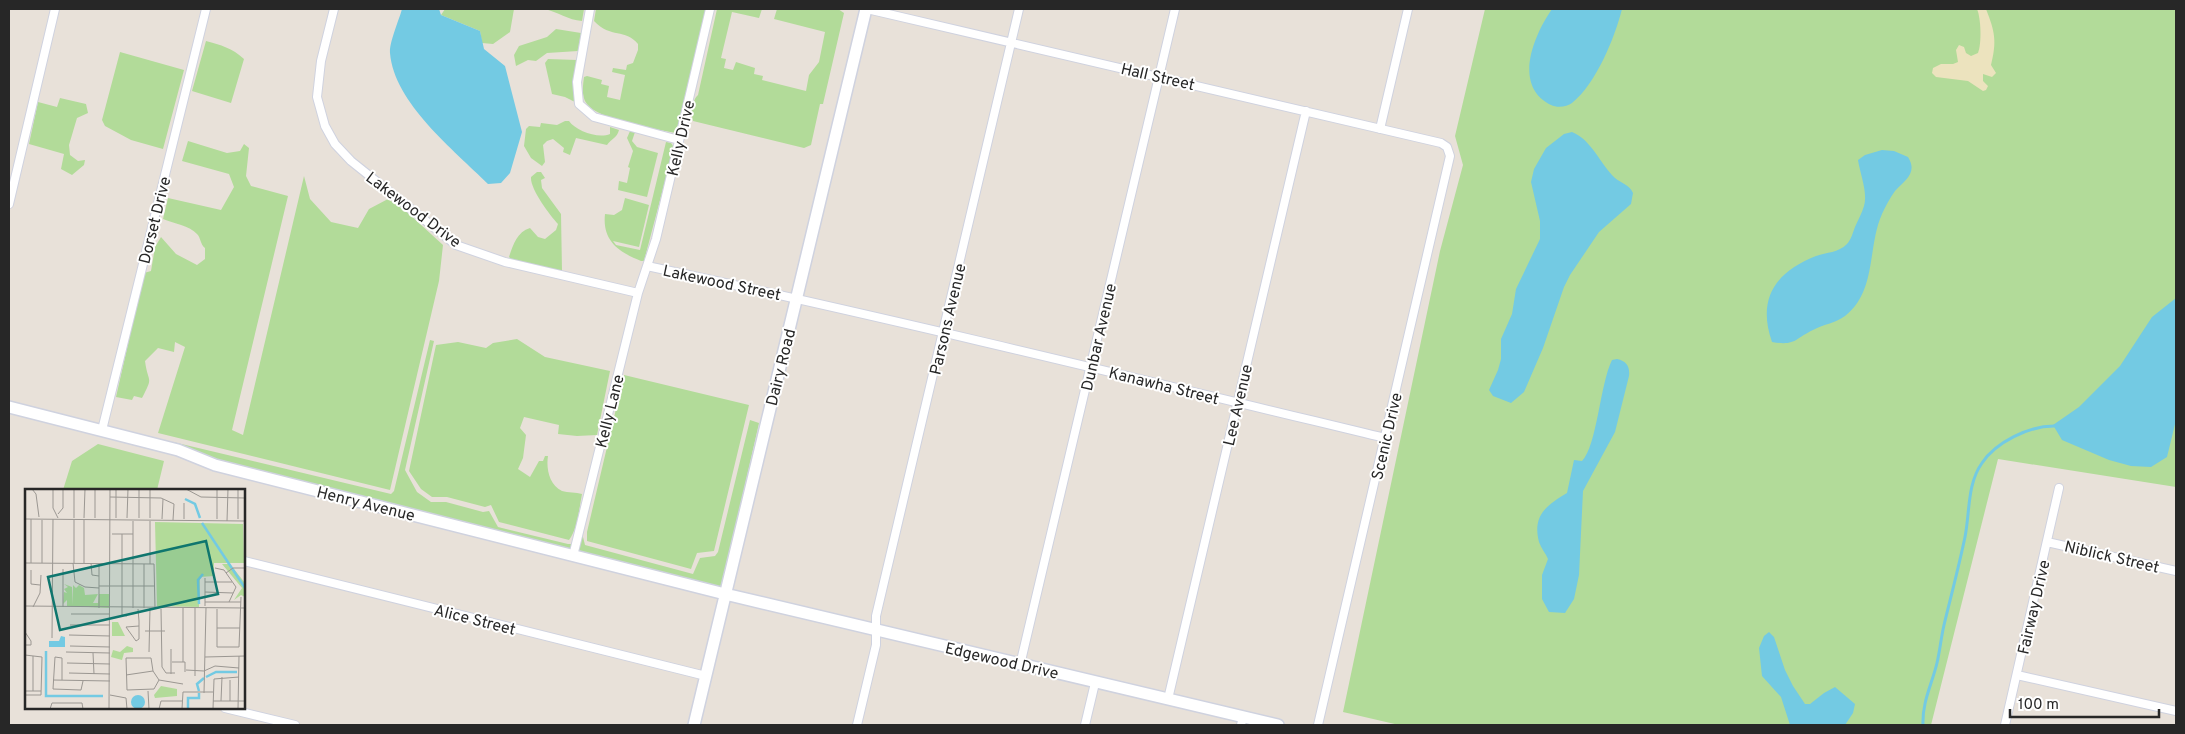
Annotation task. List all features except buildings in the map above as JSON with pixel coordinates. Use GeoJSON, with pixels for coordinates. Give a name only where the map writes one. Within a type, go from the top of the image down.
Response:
{"type":"FeatureCollection","features":[{"type":"Feature","properties":{"kind":"street"},"geometry":{"type":"LineString","coordinates":[[9,204],[55,9]]}},
{"type":"Feature","properties":{"kind":"street","name":"Dorset Drive"},"geometry":{"type":"LineString","coordinates":[[102,430],[206,9]]}},
{"type":"Feature","properties":{"kind":"street","name":"Lakewood Drive"},"geometry":{"type":"LineString","coordinates":[[334,9],[321,61],[317,97],[325,126],[335,144],[351,161],[456,245],[505,262],[638,293]]}},
{"type":"Feature","properties":{"kind":"street"},"geometry":{"type":"LineString","coordinates":[[590,9],[577,82],[579,104],[594,117],[679,140]]}},
{"type":"Feature","properties":{"kind":"street","name":"Kelly Drive"},"geometry":{"type":"LineString","coordinates":[[647,266],[656,239],[710,9]]}},
{"type":"Feature","properties":{"kind":"street","name":"Hall Street"},"geometry":{"type":"LineString","coordinates":[[866,9],[1159,76],[1441,143],[1447,147]]}},
{"type":"Feature","properties":{"kind":"street","name":"Dairy Road"},"geometry":{"type":"LineString","coordinates":[[694,725],[866,9]]}},
{"type":"Feature","properties":{"kind":"street","name":"Parsons Avenue"},"geometry":{"type":"LineString","coordinates":[[857,725],[876,645],[875,630],[878,608],[1019,9]]}},
{"type":"Feature","properties":{"kind":"street","name":"Dunbar Avenue"},"geometry":{"type":"LineString","coordinates":[[1020,665],[1175,9]]}},
{"type":"Feature","properties":{"kind":"street"},"geometry":{"type":"LineString","coordinates":[[1380,130],[1408,9]]}},
{"type":"Feature","properties":{"kind":"street","name":"Lee Avenue"},"geometry":{"type":"LineString","coordinates":[[1168,699],[1306,111]]}},
{"type":"Feature","properties":{"kind":"street","name":"Scenic Drive"},"geometry":{"type":"LineString","coordinates":[[1318,725],[1450,156],[1447,147]]}},
{"type":"Feature","properties":{"kind":"street","name":"Kelly Lane"},"geometry":{"type":"LineString","coordinates":[[573,556],[638,293],[647,266]]}},
{"type":"Feature","properties":{"kind":"street","name":"Lakewood Street"},"geometry":{"type":"LineString","coordinates":[[647,266],[796,298]]}},
{"type":"Feature","properties":{"kind":"street","name":"Kanawha Street"},"geometry":{"type":"LineString","coordinates":[[796,298],[1385,438]]}},
{"type":"Feature","properties":{"kind":"street","name":"Henry Avenue"},"geometry":{"type":"LineString","coordinates":[[9,407],[178,450],[215,465],[725,594]]}},
{"type":"Feature","properties":{"kind":"street","name":"Fairway Drive"},"geometry":{"type":"LineString","coordinates":[[2006,725],[2058,488]]}},
{"type":"Feature","properties":{"kind":"street","name":"Niblick Street"},"geometry":{"type":"LineString","coordinates":[[2047,542],[2176,571]]}},
{"type":"Feature","properties":{"kind":"street","name":"Alice Street"},"geometry":{"type":"LineString","coordinates":[[245,562],[706,676]]}},
{"type":"Feature","properties":{"kind":"street","name":"Edgewood Drive"},"geometry":{"type":"LineString","coordinates":[[725,594],[1168,699],[1242,721],[1278,725]]}},
{"type":"Feature","properties":{"kind":"street"},"geometry":{"type":"LineString","coordinates":[[2017,675],[2176,711]]}},
{"type":"Feature","properties":{"kind":"street"},"geometry":{"type":"LineString","coordinates":[[1085,725],[1095,683]]}},
{"type":"Feature","properties":{"kind":"street"},"geometry":{"type":"LineString","coordinates":[[229,709],[295,725]]}},
{"type":"Feature","properties":{"kind":"green space"},"geometry":{"type":"Polygon","coordinates":[[[445,9],[514,9],[510,32],[493,44],[482,43],[480,31],[441,15],[445,9]]]}},
{"type":"Feature","properties":{"kind":"green space"},"geometry":{"type":"Polygon","coordinates":[[[544,9],[584,9],[582,21],[544,9]]]}},
{"type":"Feature","properties":{"kind":"green space"},"geometry":{"type":"Polygon","coordinates":[[[596,9],[706,9],[676,133],[603,115],[593,110],[585,101],[583,87],[584,77],[587,76],[602,80],[601,84],[609,86],[607,97],[620,100],[625,75],[612,72],[613,68],[626,70],[627,65],[633,63],[638,50],[638,44],[633,39],[600,27],[594,21],[596,9]]]}},
{"type":"Feature","properties":{"kind":"green space"},"geometry":{"type":"Polygon","coordinates":[[[717,9],[762,9],[759,18],[732,12],[721,58],[726,59],[724,68],[733,70],[736,62],[755,68],[754,74],[763,76],[762,80],[806,91],[809,75],[819,62],[825,32],[774,19],[777,9],[838,9],[844,13],[823,104],[820,104],[811,145],[804,148],[693,121],[693,104],[698,95],[717,9]]]}},
{"type":"Feature","properties":{"kind":"green space"},"geometry":{"type":"Polygon","coordinates":[[[1485,9],[2176,9],[2176,487],[1998,459],[1931,725],[1399,725],[1343,712],[1440,251],[1463,165],[1455,136],[1485,9]]]}},
{"type":"Feature","properties":{"kind":"green space"},"geometry":{"type":"Polygon","coordinates":[[[556,29],[581,33],[578,51],[547,53],[536,61],[528,60],[516,66],[514,55],[519,46],[547,37],[556,29]]]}},
{"type":"Feature","properties":{"kind":"green space"},"geometry":{"type":"Polygon","coordinates":[[[206,41],[226,47],[244,59],[231,103],[192,91],[206,41]]]}},
{"type":"Feature","properties":{"kind":"green space"},"geometry":{"type":"Polygon","coordinates":[[[120,52],[184,70],[163,149],[131,140],[105,126],[102,120],[120,52]]]}},
{"type":"Feature","properties":{"kind":"green space"},"geometry":{"type":"Polygon","coordinates":[[[548,59],[577,60],[574,78],[575,102],[552,94],[545,63],[548,59]]]}},
{"type":"Feature","properties":{"kind":"green space"},"geometry":{"type":"Polygon","coordinates":[[[60,98],[86,104],[88,113],[77,118],[69,145],[70,155],[78,161],[85,160],[84,165],[72,175],[61,169],[64,154],[29,144],[38,102],[57,107],[60,98]]]}},
{"type":"Feature","properties":{"kind":"green space"},"geometry":{"type":"Polygon","coordinates":[[[569,121],[577,128],[594,135],[610,134],[610,127],[619,130],[617,135],[607,145],[576,138],[570,155],[563,152],[564,148],[553,139],[547,141],[543,145],[545,162],[542,166],[531,158],[524,146],[526,129],[529,126],[540,127],[541,123],[557,125],[569,121]]]}},
{"type":"Feature","properties":{"kind":"green space"},"geometry":{"type":"Polygon","coordinates":[[[630,131],[635,132],[632,141],[637,147],[658,153],[647,197],[618,190],[619,181],[627,183],[630,168],[628,167],[633,151],[627,138],[630,131]]]}},
{"type":"Feature","properties":{"kind":"green space"},"geometry":{"type":"Polygon","coordinates":[[[188,141],[227,153],[240,151],[244,144],[249,148],[246,176],[251,186],[288,196],[232,430],[243,435],[304,176],[310,199],[331,222],[358,228],[369,209],[388,199],[408,213],[443,245],[439,281],[390,490],[158,433],[185,347],[175,342],[174,352],[158,348],[145,361],[149,382],[142,398],[134,396],[132,400],[116,397],[144,273],[151,271],[155,247],[161,237],[176,254],[197,265],[205,259],[205,248],[194,231],[163,219],[168,198],[221,210],[234,187],[229,174],[182,161],[188,141]]]}},
{"type":"Feature","properties":{"kind":"green space"},"geometry":{"type":"Polygon","coordinates":[[[666,142],[671,143],[674,147],[644,261],[641,261],[619,249],[609,238],[606,231],[605,214],[614,215],[622,210],[625,198],[649,205],[639,247],[613,241],[616,245],[640,250],[666,142]]]}},
{"type":"Feature","properties":{"kind":"green space"},"geometry":{"type":"Polygon","coordinates":[[[537,172],[541,172],[545,178],[541,180],[542,188],[561,214],[562,271],[509,257],[516,240],[526,230],[530,228],[538,237],[545,239],[556,230],[558,224],[534,188],[531,177],[537,172]]]}},
{"type":"Feature","properties":{"kind":"green space"},"geometry":{"type":"Polygon","coordinates":[[[517,339],[545,357],[610,371],[597,435],[577,436],[558,434],[559,425],[524,417],[520,428],[526,435],[523,458],[518,469],[530,477],[539,461],[543,461],[545,456],[548,456],[549,476],[554,485],[562,491],[582,494],[576,524],[569,540],[499,522],[491,505],[485,507],[447,497],[432,497],[421,489],[409,471],[436,345],[458,342],[486,348],[493,343],[517,339]]]}},
{"type":"Feature","properties":{"kind":"green space"},"geometry":{"type":"Polygon","coordinates":[[[430,340],[434,341],[405,470],[417,492],[431,502],[446,502],[483,512],[489,511],[498,527],[568,544],[571,544],[582,533],[585,545],[693,574],[700,558],[715,556],[718,552],[750,420],[759,423],[722,587],[217,460],[173,442],[391,494],[394,491],[430,340]]]}},
{"type":"Feature","properties":{"kind":"green space"},"geometry":{"type":"Polygon","coordinates":[[[624,375],[749,405],[714,551],[697,553],[691,569],[587,541],[587,532],[624,375]]]}},
{"type":"Feature","properties":{"kind":"green space"},"geometry":{"type":"Polygon","coordinates":[[[98,444],[164,461],[157,489],[63,489],[72,461],[98,444]]]}},
{"type":"Feature","properties":{"kind":"sand"},"geometry":{"type":"Polygon","coordinates":[[[1977,9],[1986,9],[1994,37],[1991,65],[1996,73],[1992,77],[1983,74],[1983,81],[1988,86],[1983,91],[1968,81],[1936,77],[1932,73],[1933,68],[1941,64],[1958,62],[1956,50],[1959,45],[1964,47],[1966,53],[1971,56],[1978,53],[1980,31],[1977,9]]]}},
{"type":"Feature","properties":{"kind":"water"},"geometry":{"type":"Polygon","coordinates":[[[402,9],[439,9],[441,15],[480,31],[484,49],[505,66],[522,132],[510,173],[501,183],[488,184],[443,141],[402,90],[394,72],[390,49],[402,9]]]}},
{"type":"Feature","properties":{"kind":"water"},"geometry":{"type":"Polygon","coordinates":[[[1552,9],[1622,9],[1615,33],[1597,72],[1581,95],[1572,103],[1562,107],[1551,105],[1539,96],[1532,86],[1529,73],[1533,46],[1552,9]]]}},
{"type":"Feature","properties":{"kind":"water"},"geometry":{"type":"Polygon","coordinates":[[[1572,132],[1585,141],[1615,178],[1629,188],[1633,193],[1631,204],[1599,232],[1570,275],[1543,348],[1524,392],[1511,403],[1493,396],[1489,390],[1501,359],[1501,339],[1512,314],[1516,289],[1540,239],[1540,221],[1531,182],[1534,169],[1546,148],[1564,134],[1572,132]]]}},
{"type":"Feature","properties":{"kind":"water"},"geometry":{"type":"Polygon","coordinates":[[[1882,150],[1894,151],[1908,157],[1912,168],[1909,176],[1895,191],[1882,214],[1877,227],[1867,282],[1862,294],[1855,306],[1845,316],[1834,322],[1817,328],[1791,342],[1772,342],[1767,313],[1773,289],[1790,270],[1816,256],[1840,249],[1848,242],[1865,201],[1858,160],[1865,155],[1882,150]]]}},
{"type":"Feature","properties":{"kind":"water"},"geometry":{"type":"Polygon","coordinates":[[[2176,298],[2176,420],[2167,457],[2151,467],[2131,466],[2109,460],[2062,440],[2053,425],[2079,407],[2120,366],[2152,317],[2176,298]]]}},
{"type":"Feature","properties":{"kind":"water"},"geometry":{"type":"Polygon","coordinates":[[[1617,359],[1627,365],[1629,376],[1615,432],[1583,491],[1579,575],[1574,599],[1565,613],[1549,612],[1542,599],[1542,575],[1548,559],[1539,542],[1538,525],[1543,512],[1553,502],[1567,493],[1574,460],[1582,461],[1587,453],[1595,429],[1608,371],[1612,360],[1617,359]]]}},
{"type":"Feature","properties":{"kind":"water"},"geometry":{"type":"Polygon","coordinates":[[[1769,632],[1774,637],[1785,670],[1793,686],[1805,704],[1810,704],[1835,687],[1855,704],[1853,713],[1845,725],[1790,725],[1781,697],[1762,676],[1759,648],[1764,636],[1769,632]]]}},
{"type":"Feature","properties":{"kind":"waterway"},"geometry":{"type":"LineString","coordinates":[[1923,725],[1926,701],[1937,663],[1965,537],[1971,489],[1977,471],[1988,455],[2004,442],[2024,432],[2054,426]]}}]}
